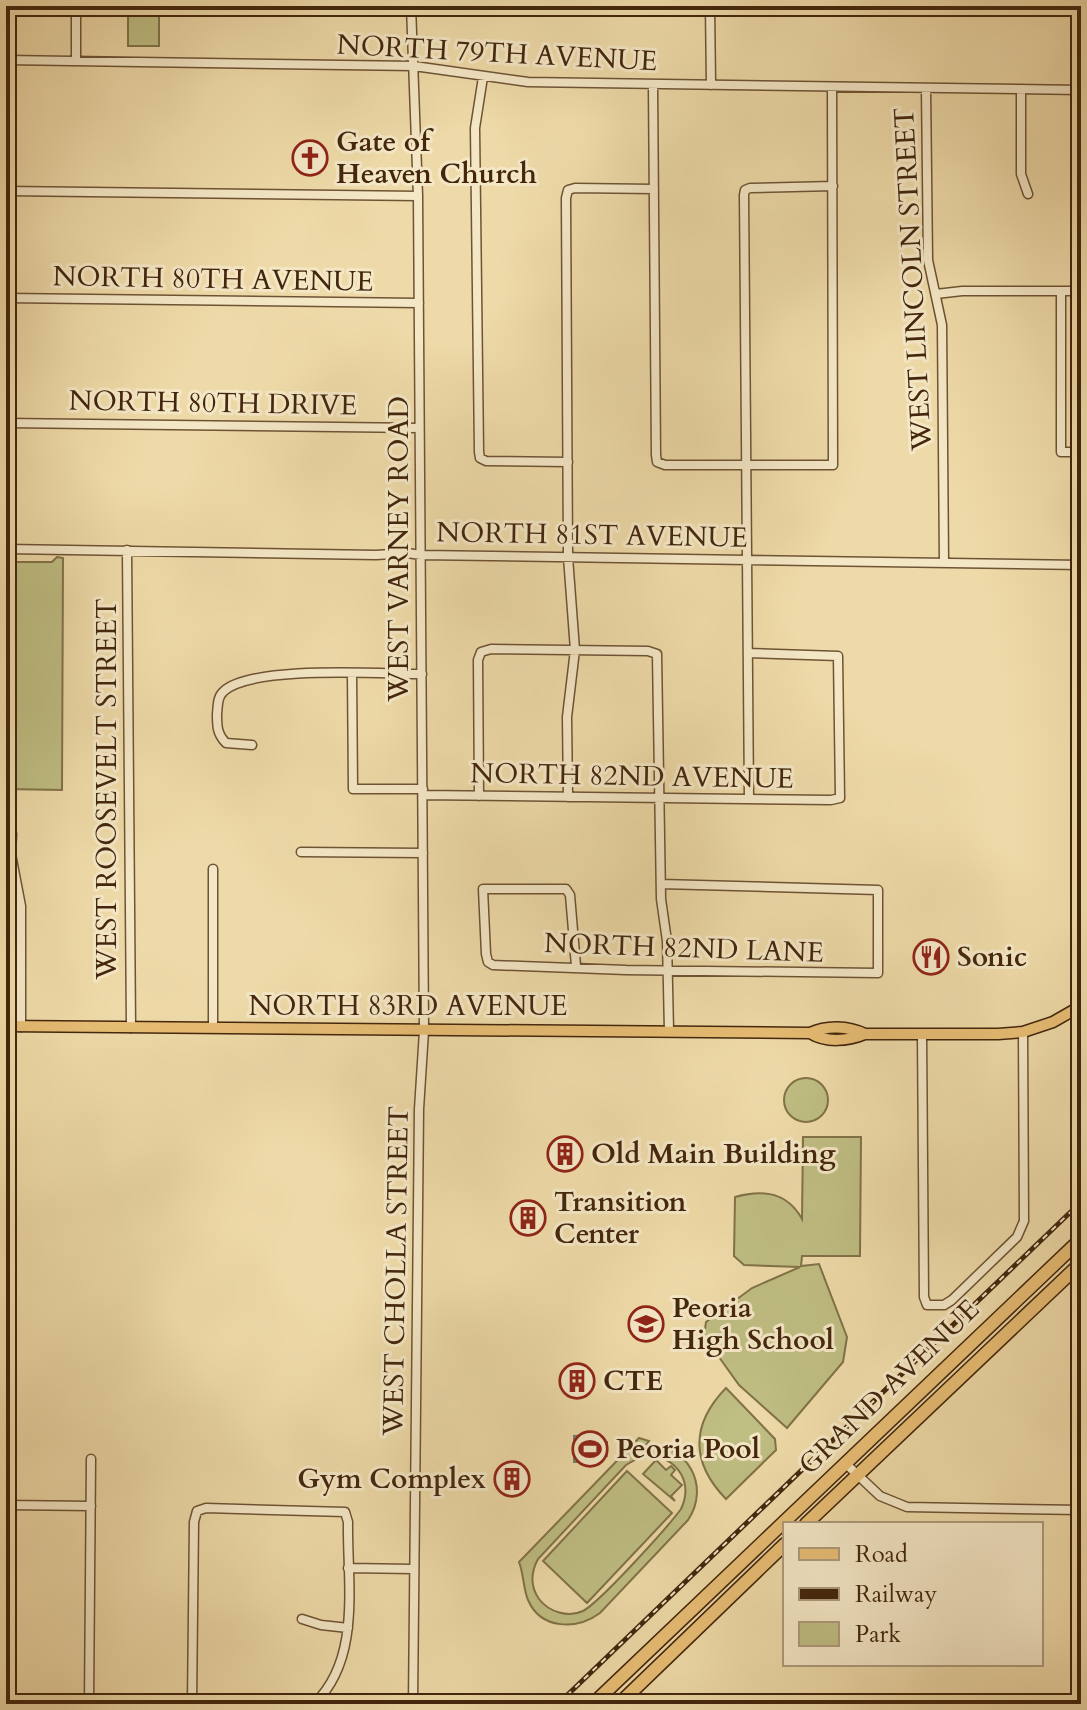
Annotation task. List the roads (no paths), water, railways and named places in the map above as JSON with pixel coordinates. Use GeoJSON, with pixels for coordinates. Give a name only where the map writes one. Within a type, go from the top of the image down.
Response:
{"type":"FeatureCollection","features":[{"type":"Feature","properties":{"kind":"highway","name":"GRAND AVENUE"},"geometry":{"type":"LineString","coordinates":[[783,1522],[1081,1239]]}},
{"type":"Feature","properties":{"kind":"highway","name":"GRAND AVENUE"},"geometry":{"type":"LineString","coordinates":[[808,1522],[1081,1263]]}},
{"type":"Feature","properties":{"kind":"highway"},"geometry":{"type":"LineString","coordinates":[[1034,1282],[1047,1295]]}},
{"type":"Feature","properties":{"kind":"highway","name":"GRAND AVENUE"},"geometry":{"type":"LineString","coordinates":[[593,1704],[783,1522]]}},
{"type":"Feature","properties":{"kind":"highway"},"geometry":{"type":"LineString","coordinates":[[619,1704],[783,1546]]}},
{"type":"Feature","properties":{"kind":"highway"},"geometry":{"type":"LineString","coordinates":[[723,1580],[734,1594]]}},
{"type":"Feature","properties":{"kind":"main road","name":"NORTH 83RD AVENUE"},"geometry":{"type":"LineString","coordinates":[[6,1026],[810,1033],[820,1039],[852,1039],[865,1034],[1023,1032],[1053,1022],[1081,1006]]}},
{"type":"Feature","properties":{"kind":"street"},"geometry":{"type":"LineString","coordinates":[[76,6],[76,61]]}},
{"type":"Feature","properties":{"kind":"street"},"geometry":{"type":"LineString","coordinates":[[411,6],[414,66]]}},
{"type":"Feature","properties":{"kind":"street"},"geometry":{"type":"LineString","coordinates":[[710,6],[711,85]]}},
{"type":"Feature","properties":{"kind":"street","name":"NORTH 79TH AVENUE"},"geometry":{"type":"LineString","coordinates":[[6,60],[414,66],[528,82],[1081,90]]}},
{"type":"Feature","properties":{"kind":"street","name":"WEST VARNEY ROAD"},"geometry":{"type":"LineString","coordinates":[[414,66],[418,196],[424,1031]]}},
{"type":"Feature","properties":{"kind":"street"},"geometry":{"type":"LineString","coordinates":[[483,77],[474,147],[480,458],[486,461],[568,462]]}},
{"type":"Feature","properties":{"kind":"street"},"geometry":{"type":"LineString","coordinates":[[653,85],[657,462],[665,465],[833,465],[832,87]]}},
{"type":"Feature","properties":{"kind":"street","name":"WEST LINCOLN STREET"},"geometry":{"type":"LineString","coordinates":[[926,88],[928,260],[942,325],[944,563]]}},
{"type":"Feature","properties":{"kind":"street"},"geometry":{"type":"LineString","coordinates":[[1021,89],[1021,174],[1028,194]]}},
{"type":"Feature","properties":{"kind":"street"},"geometry":{"type":"LineString","coordinates":[[749,799],[745,190],[833,186]]}},
{"type":"Feature","properties":{"kind":"street"},"geometry":{"type":"LineString","coordinates":[[568,797],[567,717],[575,650],[568,557],[566,198],[568,190],[575,188],[654,189]]}},
{"type":"Feature","properties":{"kind":"street"},"geometry":{"type":"LineString","coordinates":[[6,191],[418,196]]}},
{"type":"Feature","properties":{"kind":"street"},"geometry":{"type":"LineString","coordinates":[[936,294],[962,291],[1081,291]]}},
{"type":"Feature","properties":{"kind":"street"},"geometry":{"type":"LineString","coordinates":[[1061,291],[1061,452],[1081,452]]}},
{"type":"Feature","properties":{"kind":"street","name":"NORTH 80TH AVENUE"},"geometry":{"type":"LineString","coordinates":[[6,298],[419,303]]}},
{"type":"Feature","properties":{"kind":"street","name":"NORTH 80TH DRIVE"},"geometry":{"type":"LineString","coordinates":[[6,423],[419,428]]}},
{"type":"Feature","properties":{"kind":"street","name":"NORTH 81ST AVENUE"},"geometry":{"type":"LineString","coordinates":[[6,549],[1081,565]]}},
{"type":"Feature","properties":{"kind":"street","name":"WEST ROOSEVELT STREET"},"geometry":{"type":"LineString","coordinates":[[127,550],[131,1028]]}},
{"type":"Feature","properties":{"kind":"street"},"geometry":{"type":"LineString","coordinates":[[479,796],[478,660],[481,652],[491,649],[648,651],[657,654],[661,884],[669,1031]]}},
{"type":"Feature","properties":{"kind":"street","name":"NORTH 82ND AVENUE"},"geometry":{"type":"LineString","coordinates":[[352,673],[353,789],[479,796],[840,798],[838,656],[748,653]]}},
{"type":"Feature","properties":{"kind":"street"},"geometry":{"type":"LineString","coordinates":[[252,745],[234,745],[221,738],[217,725],[218,701],[223,692],[240,683],[290,673],[422,674]]}},
{"type":"Feature","properties":{"kind":"street"},"geometry":{"type":"LineString","coordinates":[[12,834],[11,854],[21,906],[21,1027]]}},
{"type":"Feature","properties":{"kind":"street"},"geometry":{"type":"LineString","coordinates":[[301,852],[423,853]]}},
{"type":"Feature","properties":{"kind":"street"},"geometry":{"type":"LineString","coordinates":[[213,869],[213,1028]]}},
{"type":"Feature","properties":{"kind":"street","name":"NORTH 82ND LANE"},"geometry":{"type":"LineString","coordinates":[[576,966],[570,895],[566,889],[483,889],[488,962],[576,966],[668,970],[878,973],[878,890],[661,884]]}},
{"type":"Feature","properties":{"kind":"street"},"geometry":{"type":"LineString","coordinates":[[6,906],[21,906]]}},
{"type":"Feature","properties":{"kind":"street","name":"WEST CHOLLA STREET"},"geometry":{"type":"LineString","coordinates":[[413,1704],[419,1109],[424,1031]]}},
{"type":"Feature","properties":{"kind":"street"},"geometry":{"type":"LineString","coordinates":[[922,1034],[924,1297],[927,1305],[944,1305],[1017,1237],[1024,1221],[1023,1032]]}},
{"type":"Feature","properties":{"kind":"street"},"geometry":{"type":"LineString","coordinates":[[89,1704],[91,1459]]}},
{"type":"Feature","properties":{"kind":"street"},"geometry":{"type":"LineString","coordinates":[[845,1463],[880,1496],[907,1507],[1081,1510]]}},
{"type":"Feature","properties":{"kind":"street"},"geometry":{"type":"LineString","coordinates":[[6,1505],[91,1506]]}},
{"type":"Feature","properties":{"kind":"street"},"geometry":{"type":"LineString","coordinates":[[192,1704],[194,1522],[197,1511],[206,1508],[345,1512],[348,1522],[348,1628],[343,1659],[324,1694],[314,1704]]}},
{"type":"Feature","properties":{"kind":"street"},"geometry":{"type":"LineString","coordinates":[[348,1568],[413,1569]]}},
{"type":"Feature","properties":{"kind":"street"},"geometry":{"type":"LineString","coordinates":[[302,1619],[348,1628]]}},
{"type":"Feature","properties":{"kind":"railway"},"geometry":{"type":"LineString","coordinates":[[558,1704],[1081,1202]]}},
{"type":"Feature","properties":{"kind":"place","name":"Gate of Heaven Church"},"geometry":{"type":"Point","coordinates":[310,158]}},
{"type":"Feature","properties":{"kind":"place","name":"Sonic"},"geometry":{"type":"Point","coordinates":[931,957]}},
{"type":"Feature","properties":{"kind":"place","name":"Old Main Building"},"geometry":{"type":"Point","coordinates":[565,1154]}},
{"type":"Feature","properties":{"kind":"place","name":"Transition Center"},"geometry":{"type":"Point","coordinates":[528,1218]}},
{"type":"Feature","properties":{"kind":"place","name":"Peoria High School"},"geometry":{"type":"Point","coordinates":[646,1324]}},
{"type":"Feature","properties":{"kind":"place","name":"CTE"},"geometry":{"type":"Point","coordinates":[577,1381]}},
{"type":"Feature","properties":{"kind":"place","name":"Peoria Pool"},"geometry":{"type":"Point","coordinates":[590,1449]}},
{"type":"Feature","properties":{"kind":"place","name":"Gym Complex"},"geometry":{"type":"Point","coordinates":[512,1479]}}]}
